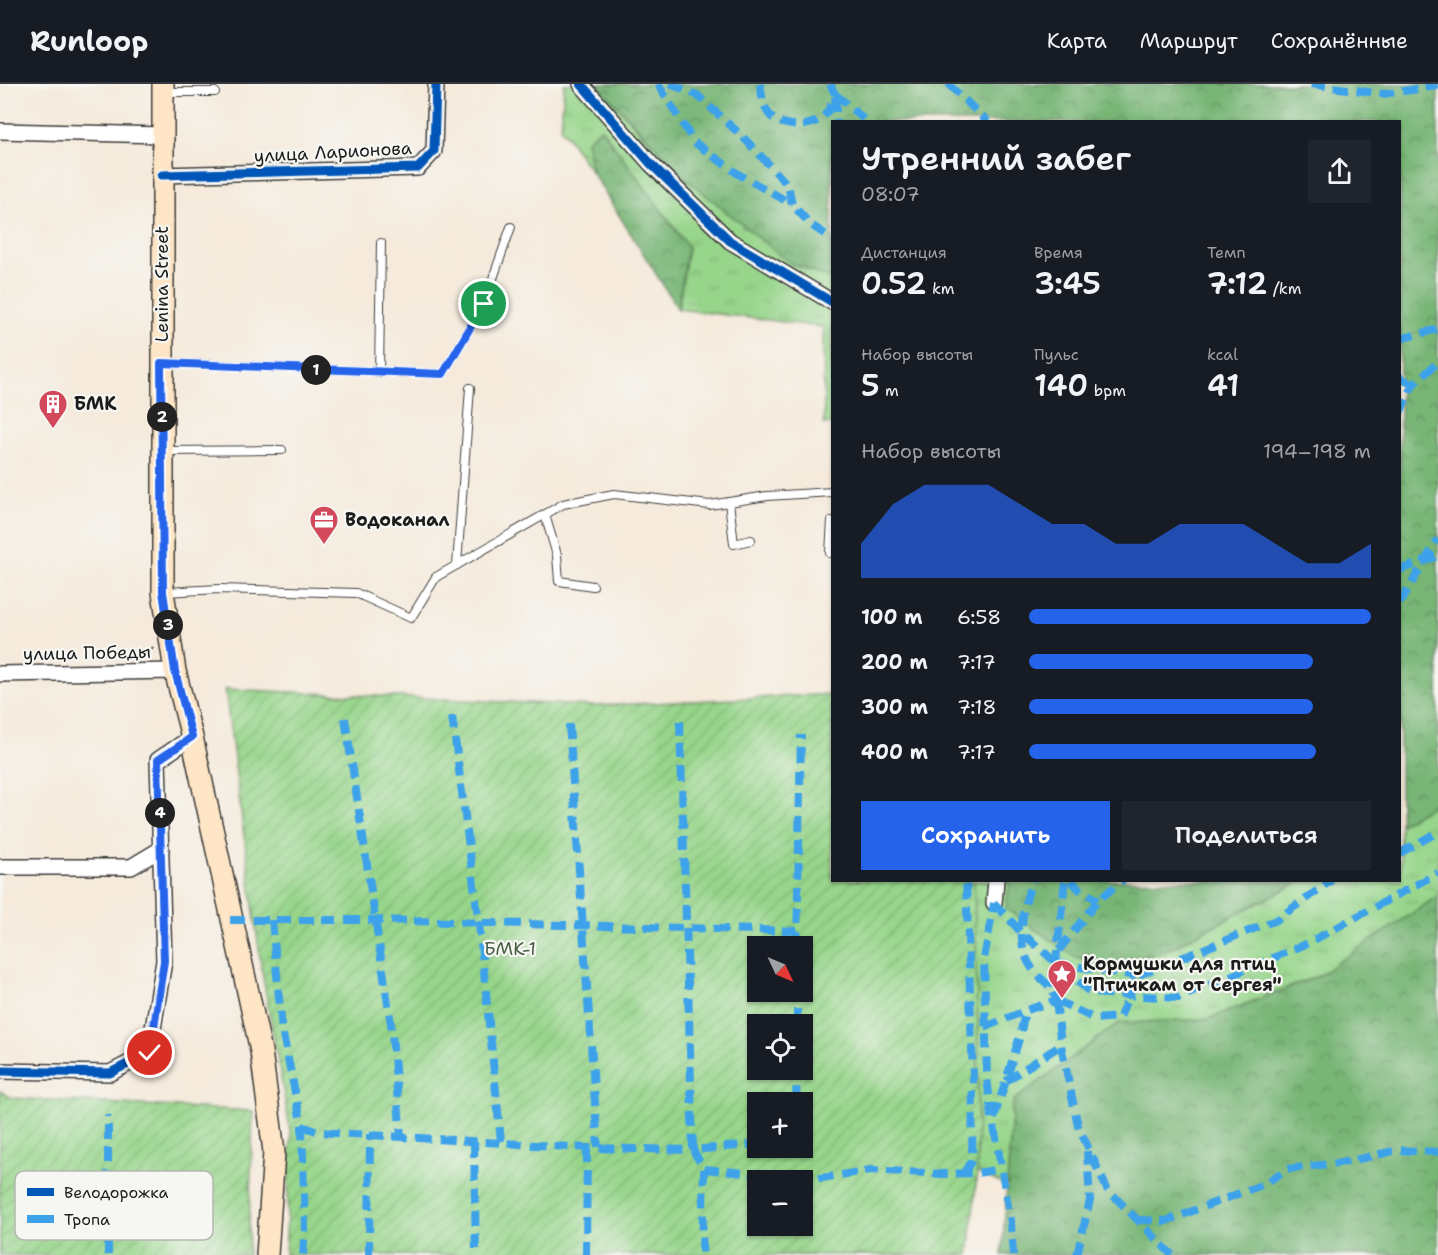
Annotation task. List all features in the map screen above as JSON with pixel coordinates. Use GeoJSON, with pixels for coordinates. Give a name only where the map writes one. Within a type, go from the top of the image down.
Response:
{"type":"FeatureCollection","features":[{"type":"Feature","properties":{"kind":"main road","name":"Lenina Street"},"geometry":{"type":"LineString","coordinates":[[163,88],[161,363],[163,592],[175,671],[192,737],[261,1050],[274,1152],[267,1255]]}},
{"type":"Feature","properties":{"kind":"street","name":"улица Ларионова"},"geometry":{"type":"LineString","coordinates":[[162,175],[418,168],[434,151],[436,84]]}},
{"type":"Feature","properties":{"kind":"street"},"geometry":{"type":"LineString","coordinates":[[580,84],[651,164],[730,241],[831,301]]}},
{"type":"Feature","properties":{"kind":"street"},"geometry":{"type":"LineString","coordinates":[[0,131],[162,135]]}},
{"type":"Feature","properties":{"kind":"street","name":"улица Победы"},"geometry":{"type":"LineString","coordinates":[[0,674],[175,671]]}},
{"type":"Feature","properties":{"kind":"street"},"geometry":{"type":"LineString","coordinates":[[0,1071],[110,1073],[150,1053],[164,961],[158,760],[192,737]]}},
{"type":"Feature","properties":{"kind":"street"},"geometry":{"type":"LineString","coordinates":[[0,867],[131,867],[161,849]]}},
{"type":"Feature","properties":{"kind":"street"},"geometry":{"type":"LineString","coordinates":[[994,903],[996,882]]}},
{"type":"Feature","properties":{"kind":"lane"},"geometry":{"type":"LineString","coordinates":[[163,88],[215,92]]}},
{"type":"Feature","properties":{"kind":"lane"},"geometry":{"type":"LineString","coordinates":[[161,363],[443,374],[484,304],[512,226]]}},
{"type":"Feature","properties":{"kind":"lane"},"geometry":{"type":"LineString","coordinates":[[379,373],[381,243]]}},
{"type":"Feature","properties":{"kind":"lane"},"geometry":{"type":"LineString","coordinates":[[457,565],[470,388]]}},
{"type":"Feature","properties":{"kind":"lane"},"geometry":{"type":"LineString","coordinates":[[162,451],[282,450]]}},
{"type":"Feature","properties":{"kind":"lane"},"geometry":{"type":"LineString","coordinates":[[163,592],[219,589],[356,593],[411,618],[436,577],[563,504],[614,494],[682,504],[710,505],[767,496],[831,492]]}},
{"type":"Feature","properties":{"kind":"lane"},"geometry":{"type":"LineString","coordinates":[[729,502],[734,544],[751,540]]}},
{"type":"Feature","properties":{"kind":"lane"},"geometry":{"type":"LineString","coordinates":[[545,515],[557,555],[560,581],[593,586]]}},
{"type":"Feature","properties":{"kind":"lane"},"geometry":{"type":"LineString","coordinates":[[831,538],[831,554]]}},
{"type":"Feature","properties":{"kind":"green space"},"geometry":{"type":"Polygon","coordinates":[[[564,84],[597,84],[642,134],[790,263],[831,279],[831,424],[824,424],[823,327],[678,309],[688,247],[601,128],[586,141],[593,174],[561,128],[564,84]]]}},
{"type":"Feature","properties":{"kind":"green space"},"geometry":{"type":"Polygon","coordinates":[[[597,84],[1438,84],[1438,802],[1401,823],[1401,120],[831,120],[831,279],[790,263],[685,178],[597,84]]]}},
{"type":"Feature","properties":{"kind":"green space"},"geometry":{"type":"Polygon","coordinates":[[[601,128],[688,247],[678,309],[593,174],[586,141],[601,128]]]}},
{"type":"Feature","properties":{"kind":"green space","name":"БМК-1"},"geometry":{"type":"Polygon","coordinates":[[[225,689],[594,706],[831,694],[831,882],[974,882],[978,1034],[977,1173],[969,1255],[285,1255],[291,1135],[261,966],[225,689]]]}},
{"type":"Feature","properties":{"kind":"green space"},"geometry":{"type":"Polygon","coordinates":[[[1438,802],[1438,896],[1318,976],[1208,1019],[1119,1023],[1013,1101],[1007,1186],[977,1173],[978,1034],[974,882],[1010,882],[1006,909],[1075,957],[1108,964],[1163,952],[1299,882],[1401,882],[1401,823],[1438,802]]]}},
{"type":"Feature","properties":{"kind":"green space"},"geometry":{"type":"Polygon","coordinates":[[[1010,882],[1299,882],[1163,952],[1108,964],[1075,957],[1006,909],[1010,882]]]}},
{"type":"Feature","properties":{"kind":"green space"},"geometry":{"type":"Polygon","coordinates":[[[1438,896],[1438,1255],[1002,1255],[1013,1101],[1119,1023],[1208,1019],[1318,976],[1438,896]]]}},
{"type":"Feature","properties":{"kind":"green space"},"geometry":{"type":"Polygon","coordinates":[[[0,1091],[11,1098],[253,1111],[248,1255],[0,1255],[0,1091]]]}},
{"type":"Feature","properties":{"kind":"marked path"},"geometry":{"type":"LineString","coordinates":[[658,84],[694,142],[738,174],[792,204]]}},
{"type":"Feature","properties":{"kind":"marked path"},"geometry":{"type":"LineString","coordinates":[[670,84],[697,95],[742,136],[788,185],[792,204],[811,225],[831,238]]}},
{"type":"Feature","properties":{"kind":"marked path"},"geometry":{"type":"LineString","coordinates":[[760,84],[764,103],[770,116],[780,122],[795,125],[810,124],[827,112],[835,94],[830,84]]}},
{"type":"Feature","properties":{"kind":"marked path"},"geometry":{"type":"LineString","coordinates":[[948,84],[986,120]]}},
{"type":"Feature","properties":{"kind":"marked path"},"geometry":{"type":"LineString","coordinates":[[1311,84],[1383,94],[1438,86]]}},
{"type":"Feature","properties":{"kind":"marked path"},"geometry":{"type":"LineString","coordinates":[[835,94],[865,120]]}},
{"type":"Feature","properties":{"kind":"marked path"},"geometry":{"type":"LineString","coordinates":[[835,97],[837,120]]}},
{"type":"Feature","properties":{"kind":"marked path"},"geometry":{"type":"LineString","coordinates":[[1401,339],[1438,329]]}},
{"type":"Feature","properties":{"kind":"marked path"},"geometry":{"type":"LineString","coordinates":[[1401,411],[1413,385],[1438,362]]}},
{"type":"Feature","properties":{"kind":"marked path"},"geometry":{"type":"LineString","coordinates":[[1401,378],[1413,385],[1408,389]]}},
{"type":"Feature","properties":{"kind":"marked path"},"geometry":{"type":"LineString","coordinates":[[1401,601],[1438,539]]}},
{"type":"Feature","properties":{"kind":"marked path"},"geometry":{"type":"LineString","coordinates":[[1401,570],[1438,556]]}},
{"type":"Feature","properties":{"kind":"marked path"},"geometry":{"type":"LineString","coordinates":[[452,716],[479,924],[501,1141]]}},
{"type":"Feature","properties":{"kind":"marked path"},"geometry":{"type":"LineString","coordinates":[[345,718],[391,1024],[401,1136]]}},
{"type":"Feature","properties":{"kind":"marked path"},"geometry":{"type":"LineString","coordinates":[[680,721],[693,1150],[747,1145]]}},
{"type":"Feature","properties":{"kind":"marked path"},"geometry":{"type":"LineString","coordinates":[[569,724],[598,1147]]}},
{"type":"Feature","properties":{"kind":"marked path"},"geometry":{"type":"LineString","coordinates":[[797,936],[801,735]]}},
{"type":"Feature","properties":{"kind":"marked path"},"geometry":{"type":"LineString","coordinates":[[1401,852],[1438,832]]}},
{"type":"Feature","properties":{"kind":"marked path"},"geometry":{"type":"LineString","coordinates":[[994,903],[1022,933],[1091,993],[1179,998],[1308,943],[1438,873]]}},
{"type":"Feature","properties":{"kind":"marked path"},"geometry":{"type":"LineString","coordinates":[[964,1173],[972,1160],[973,1077],[966,882]]}},
{"type":"Feature","properties":{"kind":"marked path"},"geometry":{"type":"LineString","coordinates":[[1013,1255],[1011,1223],[993,1121],[1020,1036],[1025,1011],[1056,1000],[1050,987],[1034,971],[1024,950],[1023,915],[1031,882]]}},
{"type":"Feature","properties":{"kind":"marked path"},"geometry":{"type":"LineString","coordinates":[[1053,988],[1065,882]]}},
{"type":"Feature","properties":{"kind":"marked path"},"geometry":{"type":"LineString","coordinates":[[1073,882],[1079,889],[1098,900]]}},
{"type":"Feature","properties":{"kind":"marked path"},"geometry":{"type":"LineString","coordinates":[[1059,950],[1098,900],[1120,882]]}},
{"type":"Feature","properties":{"kind":"marked path"},"geometry":{"type":"LineString","coordinates":[[1056,1000],[1095,1019],[1120,1017],[1136,976],[1276,920],[1329,882]]}},
{"type":"Feature","properties":{"kind":"marked path"},"geometry":{"type":"LineString","coordinates":[[992,1118],[987,1078],[984,959],[994,903]]}},
{"type":"Feature","properties":{"kind":"marked path"},"geometry":{"type":"LineString","coordinates":[[230,920],[374,920],[797,931]]}},
{"type":"Feature","properties":{"kind":"marked path"},"geometry":{"type":"LineString","coordinates":[[272,920],[282,1030],[302,1126],[305,1229],[303,1255]]}},
{"type":"Feature","properties":{"kind":"marked path"},"geometry":{"type":"LineString","coordinates":[[1056,963],[1136,976]]}},
{"type":"Feature","properties":{"kind":"marked path"},"geometry":{"type":"LineString","coordinates":[[1056,1000],[1061,1045],[1078,1126],[1107,1189],[1172,1255]]}},
{"type":"Feature","properties":{"kind":"marked path"},"geometry":{"type":"LineString","coordinates":[[797,1002],[797,1014]]}},
{"type":"Feature","properties":{"kind":"marked path"},"geometry":{"type":"LineString","coordinates":[[985,1027],[1025,1011]]}},
{"type":"Feature","properties":{"kind":"marked path"},"geometry":{"type":"LineString","coordinates":[[1006,1081],[1061,1045]]}},
{"type":"Feature","properties":{"kind":"marked path"},"geometry":{"type":"LineString","coordinates":[[796,1092],[797,1080]]}},
{"type":"Feature","properties":{"kind":"marked path"},"geometry":{"type":"LineString","coordinates":[[108,1115],[108,1171]]}},
{"type":"Feature","properties":{"kind":"marked path"},"geometry":{"type":"LineString","coordinates":[[302,1126],[319,1132],[587,1148],[693,1150],[704,1169],[702,1255]]}},
{"type":"Feature","properties":{"kind":"marked path"},"geometry":{"type":"LineString","coordinates":[[369,1255],[370,1134]]}},
{"type":"Feature","properties":{"kind":"marked path"},"geometry":{"type":"LineString","coordinates":[[474,1142],[476,1255]]}},
{"type":"Feature","properties":{"kind":"marked path"},"geometry":{"type":"LineString","coordinates":[[586,1255],[587,1148]]}},
{"type":"Feature","properties":{"kind":"marked path"},"geometry":{"type":"LineString","coordinates":[[1138,1220],[1166,1221],[1264,1184],[1287,1169],[1346,1162],[1398,1150],[1438,1152]]}},
{"type":"Feature","properties":{"kind":"marked path"},"geometry":{"type":"LineString","coordinates":[[1077,1255],[1090,1200],[1087,1151]]}},
{"type":"Feature","properties":{"kind":"marked path"},"geometry":{"type":"LineString","coordinates":[[704,1169],[793,1178],[822,1178],[871,1170],[941,1174],[977,1173],[1000,1169]]}},
{"type":"Feature","properties":{"kind":"marked path"},"geometry":{"type":"LineString","coordinates":[[108,1240],[108,1255]]}},
{"type":"Feature","properties":{"kind":"cycle path"},"geometry":{"type":"LineString","coordinates":[[162,175],[418,168],[434,151],[436,84]]}},
{"type":"Feature","properties":{"kind":"cycle path"},"geometry":{"type":"LineString","coordinates":[[581,84],[651,164],[730,241],[831,301]]}},
{"type":"Feature","properties":{"kind":"cycle path"},"geometry":{"type":"LineString","coordinates":[[0,1071],[110,1073],[149,1053],[164,961],[158,760],[192,737]]}},
{"type":"Feature","properties":{"kind":"place","name":"БМК"},"geometry":{"type":"Point","coordinates":[53,430]}},
{"type":"Feature","properties":{"kind":"place","name":"Водоканал"},"geometry":{"type":"Point","coordinates":[324,546]}},
{"type":"Feature","properties":{"kind":"place","name":"Кормушки для птиц \"Птичкам от Сергея\""},"geometry":{"type":"Point","coordinates":[1062,1000]}},
{"type":"Feature","properties":{"kind":"route"},"geometry":{"type":"LineString","coordinates":[[150,1053],[164,961],[158,760],[192,737],[175,671],[163,592],[161,363],[443,374],[484,304]]}}]}
